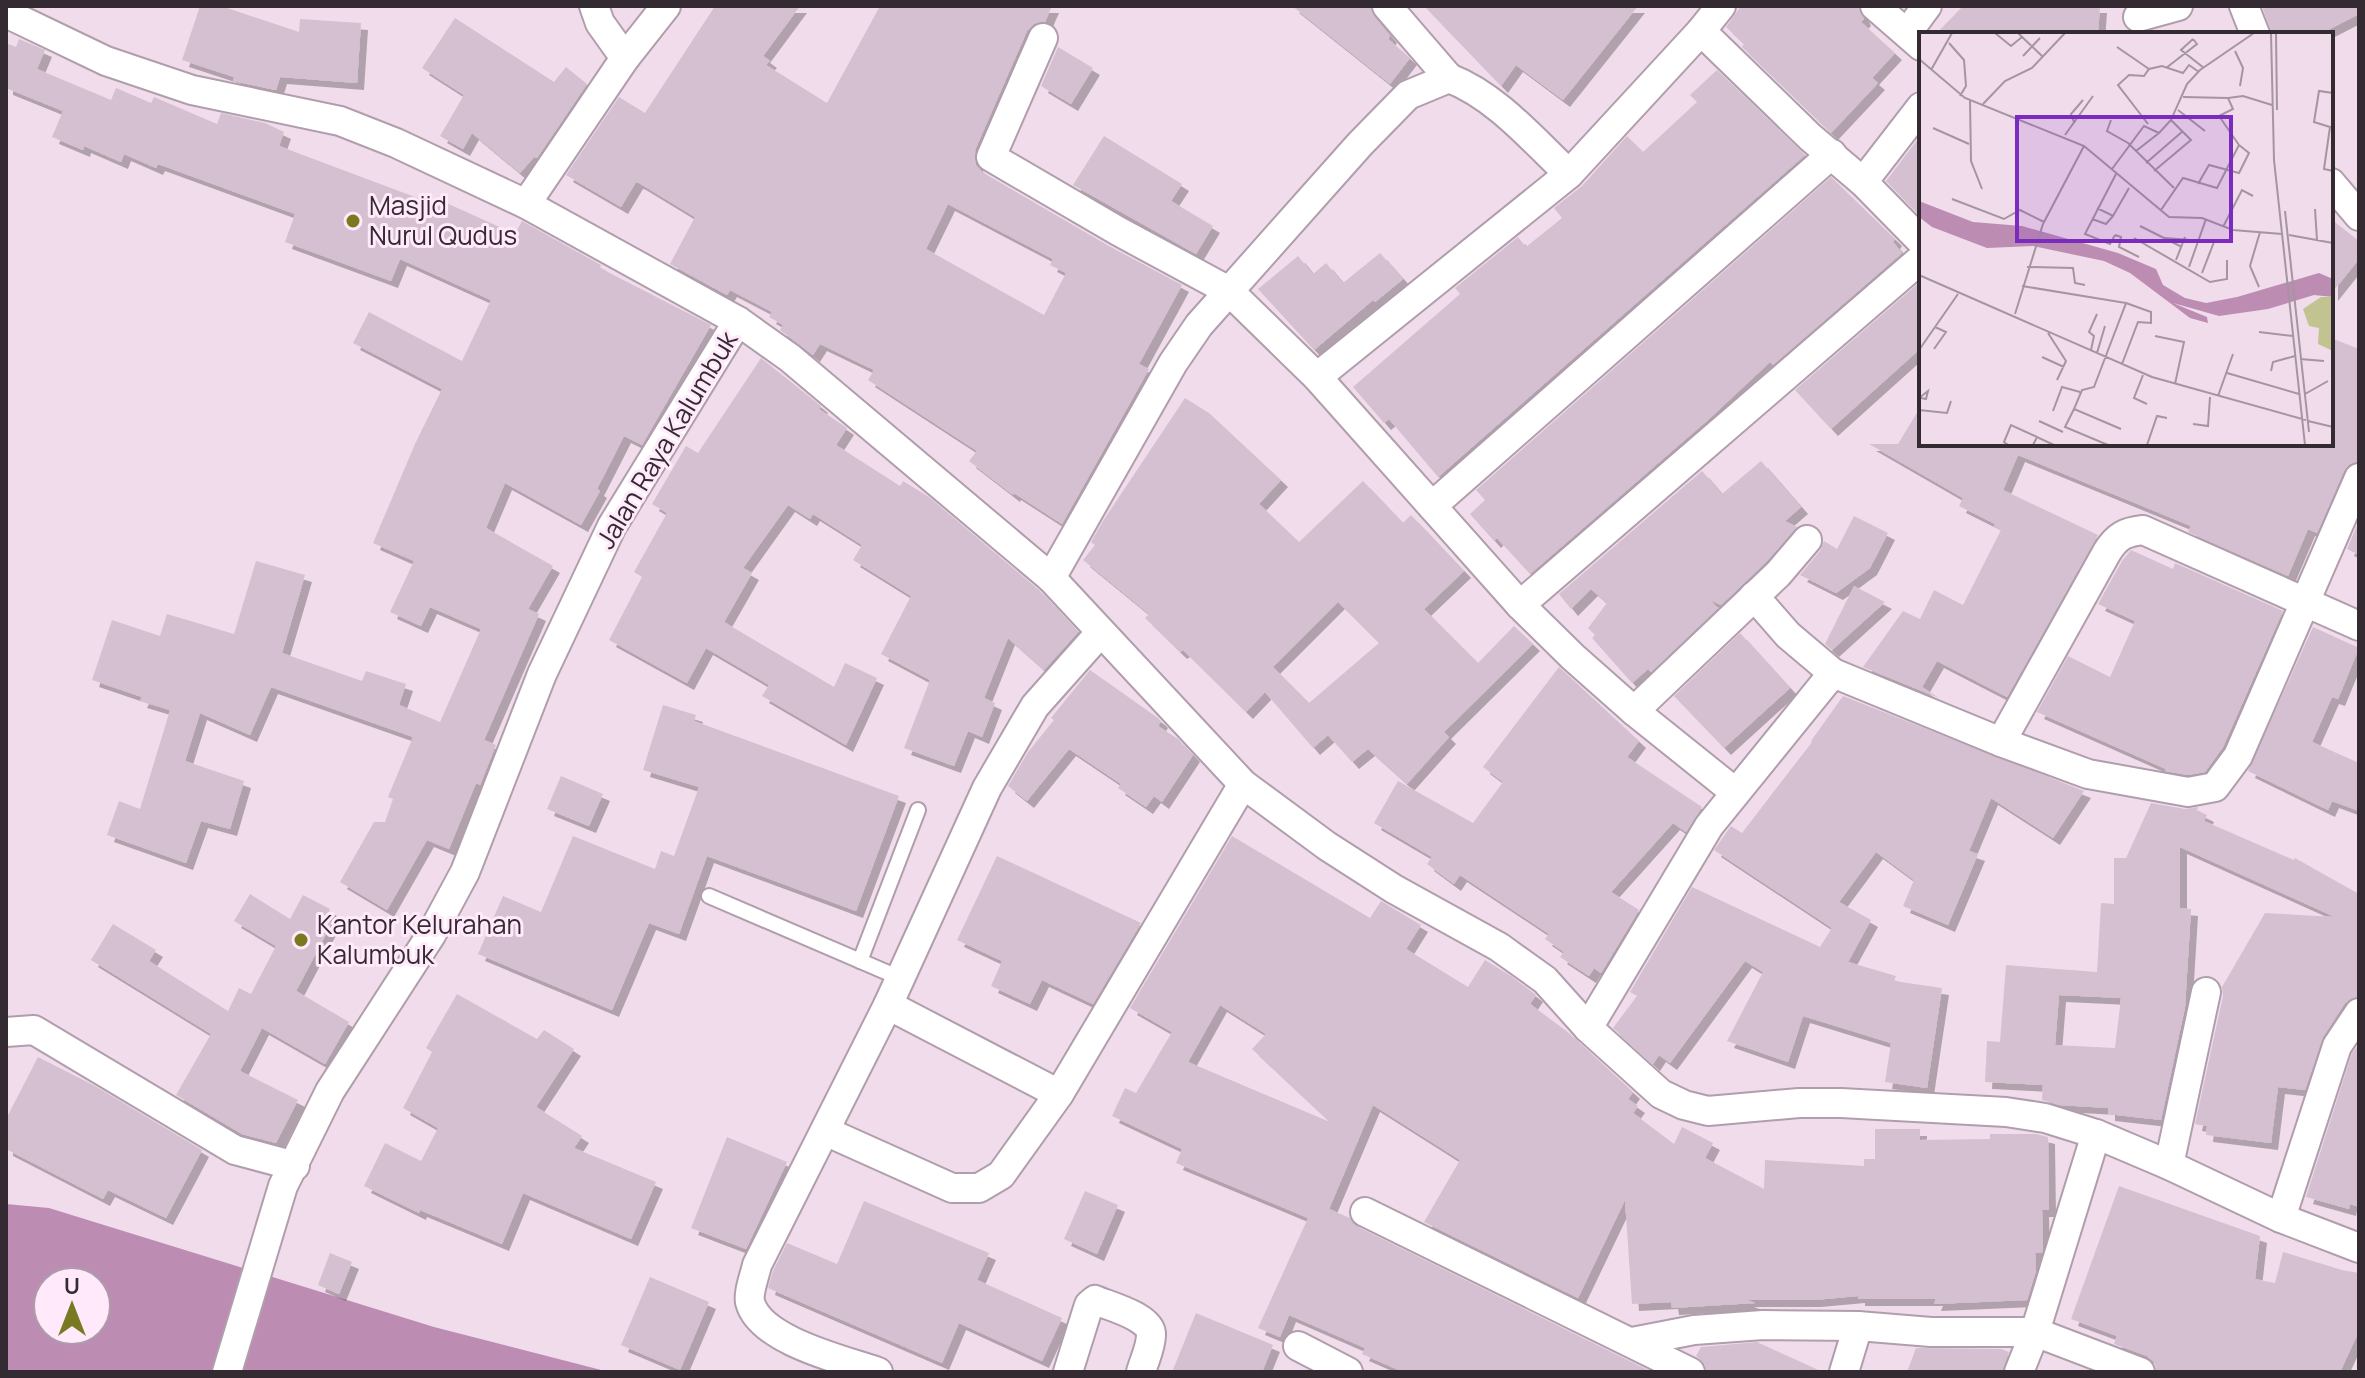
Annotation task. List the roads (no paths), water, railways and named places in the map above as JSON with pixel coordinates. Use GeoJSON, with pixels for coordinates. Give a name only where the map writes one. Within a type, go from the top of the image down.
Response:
{"type":"FeatureCollection","features":[{"type":"Feature","properties":{"kind":"street"},"geometry":{"type":"LineString","coordinates":[[594,6],[600,23],[625,58]]}},
{"type":"Feature","properties":{"kind":"street"},"geometry":{"type":"LineString","coordinates":[[526,204],[625,58],[666,6]]}},
{"type":"Feature","properties":{"kind":"street"},"geometry":{"type":"LineString","coordinates":[[1387,6],[1449,78],[1470,86],[1499,108],[1569,174]]}},
{"type":"Feature","properties":{"kind":"street"},"geometry":{"type":"LineString","coordinates":[[1317,377],[1569,174],[1721,6]]}},
{"type":"Feature","properties":{"kind":"street"},"geometry":{"type":"LineString","coordinates":[[1875,6],[1914,39],[1927,6]]}},
{"type":"Feature","properties":{"kind":"street"},"geometry":{"type":"LineString","coordinates":[[2138,17],[2178,6]]}},
{"type":"Feature","properties":{"kind":"street"},"geometry":{"type":"LineString","coordinates":[[2244,6],[2254,32]]}},
{"type":"Feature","properties":{"kind":"street","name":"Jalan Raya Kalumbuk"},"geometry":{"type":"LineString","coordinates":[[6,13],[106,61],[192,90],[340,121],[396,143],[526,204],[738,321],[612,526],[542,674],[465,872],[431,935],[330,1091],[289,1176],[227,1372]]}},
{"type":"Feature","properties":{"kind":"street"},"geometry":{"type":"LineString","coordinates":[[1701,31],[1810,137],[1863,182],[1919,239]]}},
{"type":"Feature","properties":{"kind":"street"},"geometry":{"type":"LineString","coordinates":[[1043,38],[991,157],[1229,291],[1317,377],[1520,605],[1634,711],[1735,792]]}},
{"type":"Feature","properties":{"kind":"street"},"geometry":{"type":"LineString","coordinates":[[1051,578],[1173,363],[1199,325],[1360,144],[1408,95],[1449,78]]}},
{"type":"Feature","properties":{"kind":"street"},"geometry":{"type":"LineString","coordinates":[[1863,182],[1919,110]]}},
{"type":"Feature","properties":{"kind":"street"},"geometry":{"type":"LineString","coordinates":[[1432,506],[1832,154]]}},
{"type":"Feature","properties":{"kind":"street"},"geometry":{"type":"LineString","coordinates":[[2333,185],[2359,216]]}},
{"type":"Feature","properties":{"kind":"street"},"geometry":{"type":"LineString","coordinates":[[1520,605],[1919,261]]}},
{"type":"Feature","properties":{"kind":"street"},"geometry":{"type":"LineString","coordinates":[[738,321],[790,358],[1051,578],[1243,784],[1327,846],[1394,889],[1499,947],[1534,971],[1588,1028],[1661,1094],[1684,1105],[1708,1111],[1799,1103],[2006,1112],[2045,1118],[2096,1134],[2281,1218],[2359,1248]]}},
{"type":"Feature","properties":{"kind":"street"},"geometry":{"type":"LineString","coordinates":[[1754,596],[1788,635],[1833,673],[2088,774],[2188,792],[2215,787],[2238,756],[2359,478]]}},
{"type":"Feature","properties":{"kind":"street"},"geometry":{"type":"LineString","coordinates":[[2001,742],[2107,552],[2116,538],[2127,532],[2143,530],[2359,626]]}},
{"type":"Feature","properties":{"kind":"street"},"geometry":{"type":"LineString","coordinates":[[1634,711],[1778,574],[1807,540]]}},
{"type":"Feature","properties":{"kind":"street"},"geometry":{"type":"LineString","coordinates":[[878,1372],[786,1339],[760,1322],[750,1300],[757,1265],[888,1005],[987,788],[1035,706],[1100,633]]}},
{"type":"Feature","properties":{"kind":"street"},"geometry":{"type":"LineString","coordinates":[[1588,1028],[1709,826],[1833,673]]}},
{"type":"Feature","properties":{"kind":"street"},"geometry":{"type":"LineString","coordinates":[[825,1131],[952,1188],[979,1188],[1001,1175],[1059,1094],[1243,784]]}},
{"type":"Feature","properties":{"kind":"street"},"geometry":{"type":"LineString","coordinates":[[2169,1165],[2206,992]]}},
{"type":"Feature","properties":{"kind":"street"},"geometry":{"type":"LineString","coordinates":[[888,1005],[1059,1094]]}},
{"type":"Feature","properties":{"kind":"street"},"geometry":{"type":"LineString","coordinates":[[2281,1218],[2337,1046],[2359,1013]]}},
{"type":"Feature","properties":{"kind":"street"},"geometry":{"type":"LineString","coordinates":[[6,1032],[34,1030],[235,1150],[289,1176]]}},
{"type":"Feature","properties":{"kind":"street"},"geometry":{"type":"LineString","coordinates":[[2019,1372],[2035,1332],[2096,1134]]}},
{"type":"Feature","properties":{"kind":"street"},"geometry":{"type":"LineString","coordinates":[[1365,1212],[1690,1372]]}},
{"type":"Feature","properties":{"kind":"street"},"geometry":{"type":"LineString","coordinates":[[1068,1372],[1089,1305],[1095,1300],[1141,1319],[1148,1325],[1151,1334],[1141,1372]]}},
{"type":"Feature","properties":{"kind":"street"},"geometry":{"type":"LineString","coordinates":[[1632,1342],[1694,1330],[1763,1325],[1858,1326],[1931,1332],[2035,1332],[2140,1372]]}},
{"type":"Feature","properties":{"kind":"street"},"geometry":{"type":"LineString","coordinates":[[1844,1372],[1858,1326]]}},
{"type":"Feature","properties":{"kind":"street"},"geometry":{"type":"LineString","coordinates":[[1298,1346],[1348,1372]]}},
{"type":"Feature","properties":{"kind":"lane"},"geometry":{"type":"LineString","coordinates":[[860,961],[918,810]]}},
{"type":"Feature","properties":{"kind":"lane"},"geometry":{"type":"LineString","coordinates":[[709,896],[900,978]]}},
{"type":"Feature","properties":{"kind":"place","name":"Masjid Nurul Qudus"},"geometry":{"type":"Point","coordinates":[353,221]}},
{"type":"Feature","properties":{"kind":"place","name":"Kantor Kelurahan Kalumbuk"},"geometry":{"type":"Point","coordinates":[301,940]}}]}
